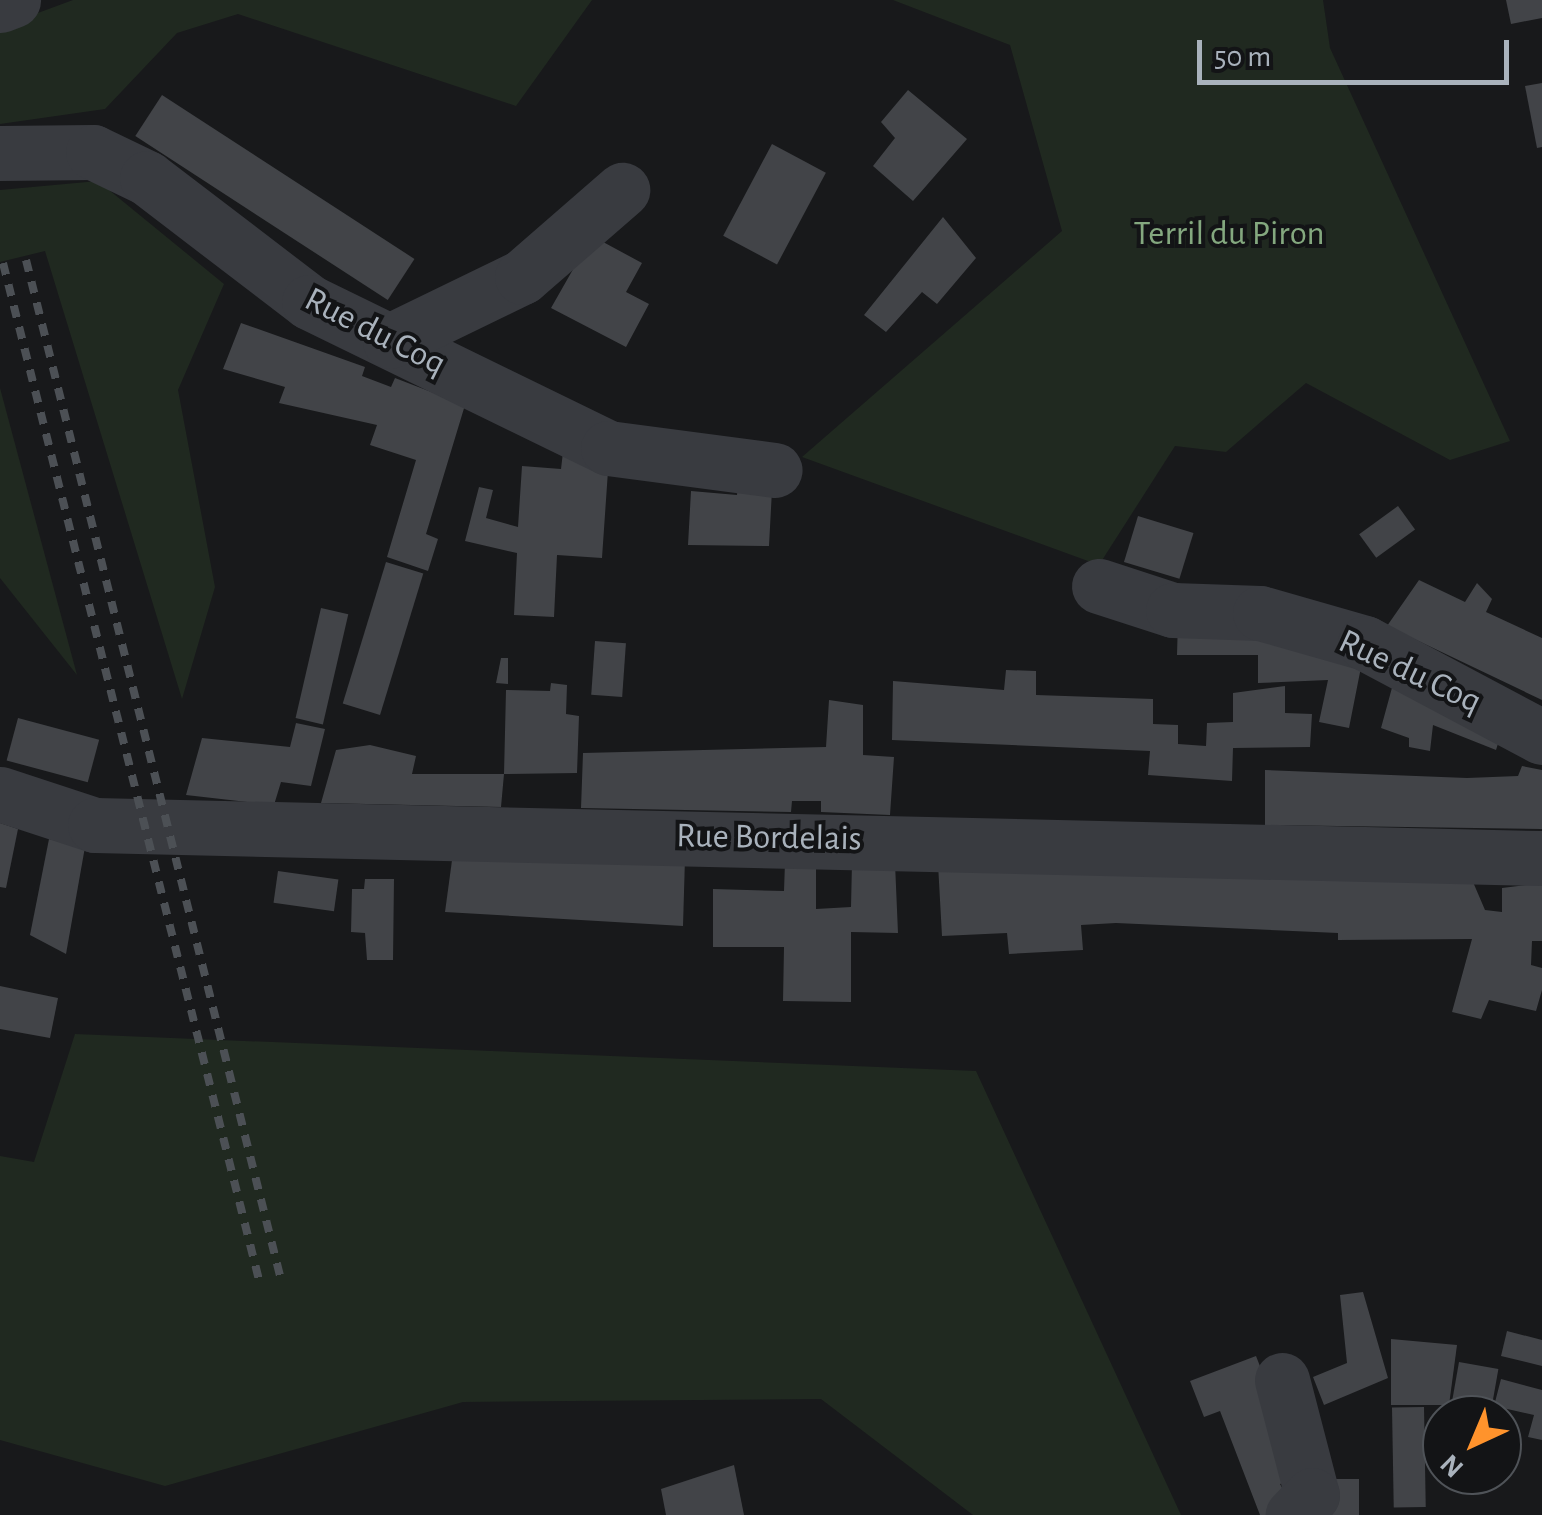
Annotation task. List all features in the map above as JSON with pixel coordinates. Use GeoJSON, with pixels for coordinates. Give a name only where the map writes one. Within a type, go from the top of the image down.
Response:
{"type":"FeatureCollection","features":[{"type":"Feature","properties":{"kind":"street"},"geometry":{"type":"LineString","coordinates":[[0,6],[14,0]]}},
{"type":"Feature","properties":{"kind":"street","name":"Rue du Coq"},"geometry":{"type":"LineString","coordinates":[[0,153],[93,152],[148,178],[309,302],[608,448],[775,470]]}},
{"type":"Feature","properties":{"kind":"street"},"geometry":{"type":"LineString","coordinates":[[390,341],[522,276],[622,190]]}},
{"type":"Feature","properties":{"kind":"street","name":"Rue du Coq"},"geometry":{"type":"LineString","coordinates":[[1099,586],[1173,610],[1260,613],[1365,643],[1542,737]]}},
{"type":"Feature","properties":{"kind":"street","name":"Rue Bordelais"},"geometry":{"type":"LineString","coordinates":[[0,794],[95,824],[1542,858]]}},
{"type":"Feature","properties":{"kind":"street"},"geometry":{"type":"LineString","coordinates":[[1282,1380],[1312,1494],[1292,1515]]}},
{"type":"Feature","properties":{"kind":"green space"},"geometry":{"type":"Polygon","coordinates":[[[73,0],[592,0],[516,106],[238,14],[177,33],[105,109],[0,124],[0,27],[73,0]]]}},
{"type":"Feature","properties":{"kind":"green space","name":"Terril du Piron"},"geometry":{"type":"Polygon","coordinates":[[[893,0],[1323,0],[1330,48],[1510,441],[1450,460],[1306,383],[1226,452],[1175,446],[1099,565],[802,457],[1062,231],[1010,45],[893,0]]]}},
{"type":"Feature","properties":{"kind":"green space"},"geometry":{"type":"Polygon","coordinates":[[[98,181],[224,284],[178,390],[215,587],[182,699],[45,251],[0,262],[0,190],[98,181]]]}},
{"type":"Feature","properties":{"kind":"green space"},"geometry":{"type":"Polygon","coordinates":[[[0,388],[77,675],[0,578],[0,388]]]}},
{"type":"Feature","properties":{"kind":"green space"},"geometry":{"type":"Polygon","coordinates":[[[75,1034],[976,1071],[1181,1515],[973,1515],[821,1399],[463,1402],[165,1486],[0,1440],[0,1156],[34,1162],[75,1034]]]}},
{"type":"Feature","properties":{"kind":"building"},"geometry":{"type":"Polygon","coordinates":[[[1506,0],[1542,0],[1542,18],[1511,24],[1506,0]]]}},
{"type":"Feature","properties":{"kind":"building"},"geometry":{"type":"Polygon","coordinates":[[[1542,83],[1542,147],[1537,148],[1525,86],[1542,83]]]}},
{"type":"Feature","properties":{"kind":"building"},"geometry":{"type":"Polygon","coordinates":[[[908,90],[967,139],[913,201],[873,166],[895,138],[881,122],[908,90]]]}},
{"type":"Feature","properties":{"kind":"building"},"geometry":{"type":"Polygon","coordinates":[[[162,95],[414,259],[388,300],[135,136],[162,95]]]}},
{"type":"Feature","properties":{"kind":"building"},"geometry":{"type":"Polygon","coordinates":[[[772,144],[826,173],[777,264],[723,236],[772,144]]]}},
{"type":"Feature","properties":{"kind":"building"},"geometry":{"type":"Polygon","coordinates":[[[943,217],[976,258],[937,304],[922,292],[886,332],[864,315],[943,217]]]}},
{"type":"Feature","properties":{"kind":"building"},"geometry":{"type":"Polygon","coordinates":[[[592,236],[642,263],[626,292],[649,304],[626,347],[551,308],[592,236]]]}},
{"type":"Feature","properties":{"kind":"building"},"geometry":{"type":"Polygon","coordinates":[[[241,323],[365,367],[362,376],[391,387],[395,378],[465,405],[426,534],[438,539],[428,571],[387,557],[416,460],[370,445],[377,425],[279,403],[285,387],[223,369],[241,323]]]}},
{"type":"Feature","properties":{"kind":"building"},"geometry":{"type":"Polygon","coordinates":[[[563,452],[608,471],[602,558],[557,555],[554,617],[514,615],[517,553],[465,541],[479,487],[493,490],[486,518],[518,527],[522,466],[561,469],[563,452]]]}},
{"type":"Feature","properties":{"kind":"building"},"geometry":{"type":"Polygon","coordinates":[[[738,483],[772,490],[769,546],[688,545],[691,491],[737,495],[738,483]]]}},
{"type":"Feature","properties":{"kind":"building"},"geometry":{"type":"Polygon","coordinates":[[[1398,506],[1415,529],[1376,558],[1359,534],[1398,506]]]}},
{"type":"Feature","properties":{"kind":"building"},"geometry":{"type":"Polygon","coordinates":[[[1138,516],[1193,533],[1179,579],[1124,562],[1138,516]]]}},
{"type":"Feature","properties":{"kind":"building"},"geometry":{"type":"Polygon","coordinates":[[[386,562],[423,573],[380,715],[343,704],[386,562]]]}},
{"type":"Feature","properties":{"kind":"building"},"geometry":{"type":"Polygon","coordinates":[[[1419,580],[1465,602],[1477,583],[1492,599],[1486,612],[1542,638],[1542,700],[1387,626],[1419,580]]]}},
{"type":"Feature","properties":{"kind":"building"},"geometry":{"type":"Polygon","coordinates":[[[321,608],[348,614],[323,724],[296,718],[321,608]]]}},
{"type":"Feature","properties":{"kind":"building"},"geometry":{"type":"Polygon","coordinates":[[[1178,619],[1363,657],[1349,728],[1319,722],[1328,680],[1258,683],[1258,655],[1177,655],[1178,619]]]}},
{"type":"Feature","properties":{"kind":"building"},"geometry":{"type":"Polygon","coordinates":[[[595,641],[626,643],[622,697],[591,695],[595,641]]]}},
{"type":"Feature","properties":{"kind":"building"},"geometry":{"type":"Polygon","coordinates":[[[501,658],[508,658],[508,684],[496,683],[501,658]]]}},
{"type":"Feature","properties":{"kind":"building"},"geometry":{"type":"Polygon","coordinates":[[[1006,670],[1036,671],[1036,695],[1153,699],[1153,724],[1178,725],[1178,744],[1206,746],[1207,723],[1233,722],[1233,693],[1285,686],[1285,713],[1312,714],[1310,747],[1233,748],[1232,781],[1148,775],[1150,751],[892,740],[893,681],[1004,690],[1006,670]]]}},
{"type":"Feature","properties":{"kind":"building"},"geometry":{"type":"Polygon","coordinates":[[[1396,673],[1504,725],[1496,750],[1433,725],[1430,751],[1409,747],[1409,738],[1381,728],[1396,673]]]}},
{"type":"Feature","properties":{"kind":"building"},"geometry":{"type":"Polygon","coordinates":[[[551,683],[567,685],[566,714],[579,716],[577,773],[504,774],[506,690],[550,691],[551,683]]]}},
{"type":"Feature","properties":{"kind":"building"},"geometry":{"type":"Polygon","coordinates":[[[829,700],[863,705],[863,755],[894,757],[890,815],[821,812],[821,801],[792,801],[791,812],[581,808],[583,753],[826,747],[829,700]]]}},
{"type":"Feature","properties":{"kind":"building"},"geometry":{"type":"Polygon","coordinates":[[[18,718],[99,740],[88,782],[7,761],[18,718]]]}},
{"type":"Feature","properties":{"kind":"building"},"geometry":{"type":"Polygon","coordinates":[[[296,723],[325,729],[311,786],[281,782],[274,805],[186,795],[202,738],[290,747],[296,723]]]}},
{"type":"Feature","properties":{"kind":"building"},"geometry":{"type":"Polygon","coordinates":[[[370,745],[416,756],[412,774],[504,774],[501,807],[321,803],[336,750],[370,745]]]}},
{"type":"Feature","properties":{"kind":"building"},"geometry":{"type":"Polygon","coordinates":[[[1522,766],[1542,770],[1542,829],[1265,825],[1265,770],[1467,778],[1518,776],[1522,766]]]}},
{"type":"Feature","properties":{"kind":"building"},"geometry":{"type":"Polygon","coordinates":[[[0,823],[18,829],[6,888],[0,887],[0,823]]]}},
{"type":"Feature","properties":{"kind":"building"},"geometry":{"type":"Polygon","coordinates":[[[49,839],[85,847],[66,954],[30,935],[49,839]]]}},
{"type":"Feature","properties":{"kind":"building"},"geometry":{"type":"Polygon","coordinates":[[[453,853],[685,858],[683,926],[445,912],[453,853]]]}},
{"type":"Feature","properties":{"kind":"building"},"geometry":{"type":"Polygon","coordinates":[[[785,862],[816,862],[816,909],[851,907],[852,862],[895,863],[898,933],[851,932],[851,1002],[783,1001],[784,947],[713,947],[713,889],[784,891],[785,862]]]}},
{"type":"Feature","properties":{"kind":"building"},"geometry":{"type":"Polygon","coordinates":[[[938,864],[1473,882],[1485,910],[1502,912],[1502,888],[1542,883],[1542,941],[1532,941],[1531,965],[1542,968],[1542,990],[1536,1011],[1489,1000],[1481,1019],[1452,1012],[1472,939],[1338,940],[1338,933],[1116,923],[1081,925],[1083,950],[1009,954],[1007,933],[942,936],[938,864]]]}},
{"type":"Feature","properties":{"kind":"building"},"geometry":{"type":"Polygon","coordinates":[[[278,871],[338,879],[334,911],[274,903],[278,871]]]}},
{"type":"Feature","properties":{"kind":"building"},"geometry":{"type":"Polygon","coordinates":[[[365,879],[394,879],[393,960],[367,960],[365,933],[351,932],[352,889],[364,889],[365,879]]]}},
{"type":"Feature","properties":{"kind":"building"},"geometry":{"type":"Polygon","coordinates":[[[0,986],[58,998],[50,1038],[0,1029],[0,986]]]}},
{"type":"Feature","properties":{"kind":"building"},"geometry":{"type":"Polygon","coordinates":[[[1363,1292],[1388,1378],[1324,1405],[1313,1377],[1347,1363],[1340,1295],[1363,1292]]]}},
{"type":"Feature","properties":{"kind":"building"},"geometry":{"type":"Polygon","coordinates":[[[1507,1331],[1542,1340],[1542,1366],[1501,1356],[1507,1331]]]}},
{"type":"Feature","properties":{"kind":"building"},"geometry":{"type":"Polygon","coordinates":[[[1391,1339],[1457,1345],[1450,1395],[1422,1395],[1422,1405],[1391,1405],[1391,1339]]]}},
{"type":"Feature","properties":{"kind":"building"},"geometry":{"type":"Polygon","coordinates":[[[1256,1356],[1303,1476],[1280,1484],[1291,1504],[1272,1515],[1260,1515],[1220,1411],[1204,1417],[1190,1381],[1256,1356]]]}},
{"type":"Feature","properties":{"kind":"building"},"geometry":{"type":"Polygon","coordinates":[[[1459,1362],[1498,1369],[1494,1395],[1453,1395],[1459,1362]]]}},
{"type":"Feature","properties":{"kind":"building"},"geometry":{"type":"Polygon","coordinates":[[[1501,1379],[1542,1390],[1542,1440],[1528,1437],[1534,1415],[1522,1412],[1522,1395],[1497,1395],[1501,1379]]]}},
{"type":"Feature","properties":{"kind":"building"},"geometry":{"type":"Polygon","coordinates":[[[1422,1407],[1422,1495],[1426,1495],[1426,1507],[1394,1508],[1392,1408],[1422,1407]]]}},
{"type":"Feature","properties":{"kind":"building"},"geometry":{"type":"Polygon","coordinates":[[[734,1465],[744,1515],[666,1515],[661,1489],[734,1465]]]}},
{"type":"Feature","properties":{"kind":"building"},"geometry":{"type":"Polygon","coordinates":[[[1317,1479],[1359,1479],[1359,1515],[1317,1515],[1317,1479]]]}},
{"type":"Feature","properties":{"kind":"railway"},"geometry":{"type":"LineString","coordinates":[[26,260],[281,1280]]}},
{"type":"Feature","properties":{"kind":"railway"},"geometry":{"type":"LineString","coordinates":[[3,263],[260,1284]]}}]}
